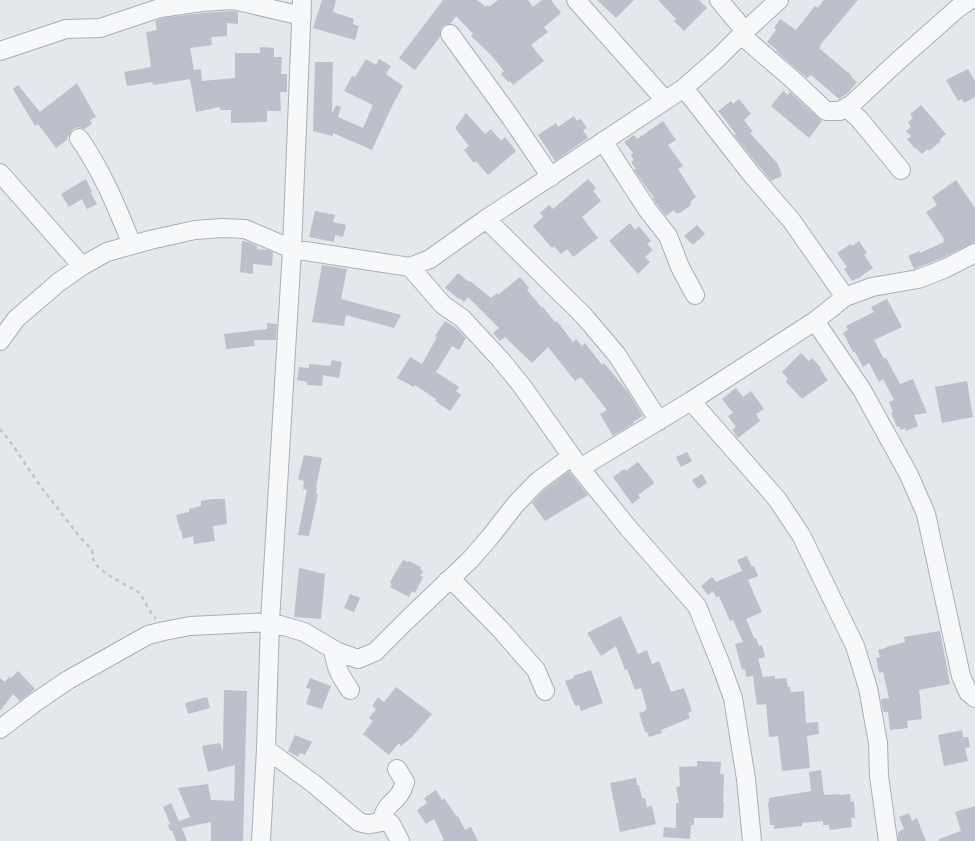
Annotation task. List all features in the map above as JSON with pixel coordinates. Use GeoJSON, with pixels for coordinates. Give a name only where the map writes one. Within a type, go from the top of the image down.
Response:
{"type":"FeatureCollection","features":[{"type":"Feature","properties":{"kind":"street"},"geometry":{"type":"LineString","coordinates":[[0,51],[66,29],[100,28],[160,8],[202,2],[232,0],[302,8],[292,249],[270,622],[261,841]]}},
{"type":"Feature","properties":{"kind":"street"},"geometry":{"type":"LineString","coordinates":[[576,0],[665,100]]}},
{"type":"Feature","properties":{"kind":"street"},"geometry":{"type":"LineString","coordinates":[[719,0],[743,33],[826,111],[840,112],[852,104],[958,8],[970,0]]}},
{"type":"Feature","properties":{"kind":"street"},"geometry":{"type":"LineString","coordinates":[[0,341],[16,319],[59,282],[82,266],[107,252],[196,230],[245,229],[292,249],[410,267],[430,259],[486,219],[684,88],[779,0]]}},
{"type":"Feature","properties":{"kind":"street"},"geometry":{"type":"LineString","coordinates":[[450,34],[551,177]]}},
{"type":"Feature","properties":{"kind":"street"},"geometry":{"type":"LineString","coordinates":[[684,88],[752,175],[791,220],[845,297]]}},
{"type":"Feature","properties":{"kind":"street"},"geometry":{"type":"LineString","coordinates":[[846,108],[860,120],[901,170]]}},
{"type":"Feature","properties":{"kind":"street"},"geometry":{"type":"LineString","coordinates":[[79,138],[92,156],[110,190],[132,245]]}},
{"type":"Feature","properties":{"kind":"street"},"geometry":{"type":"LineString","coordinates":[[604,141],[647,209],[668,236],[680,267],[695,295]]}},
{"type":"Feature","properties":{"kind":"street"},"geometry":{"type":"LineString","coordinates":[[0,173],[82,266]]}},
{"type":"Feature","properties":{"kind":"street"},"geometry":{"type":"LineString","coordinates":[[486,219],[584,316],[617,355],[658,421]]}},
{"type":"Feature","properties":{"kind":"street"},"geometry":{"type":"LineString","coordinates":[[0,729],[68,680],[148,635],[164,631],[190,626],[270,622],[304,632],[338,652],[358,659],[375,652],[475,554],[515,505],[537,482],[658,421],[815,321],[845,297],[872,287],[918,279],[944,269],[975,253]]}},
{"type":"Feature","properties":{"kind":"street"},"geometry":{"type":"LineString","coordinates":[[410,267],[443,305],[462,318],[500,359],[522,386],[576,462],[630,530],[697,606],[733,698],[746,779],[752,841]]}},
{"type":"Feature","properties":{"kind":"street"},"geometry":{"type":"LineString","coordinates":[[815,321],[862,390],[910,475],[926,514],[961,676],[968,692],[975,698]]}},
{"type":"Feature","properties":{"kind":"street"},"geometry":{"type":"LineString","coordinates":[[691,400],[778,499],[800,535],[855,646],[868,688],[878,743],[879,776],[888,841]]}},
{"type":"Feature","properties":{"kind":"street"},"geometry":{"type":"LineString","coordinates":[[448,581],[456,584],[501,630],[536,670],[545,691]]}},
{"type":"Feature","properties":{"kind":"street"},"geometry":{"type":"LineString","coordinates":[[333,649],[336,665],[342,679],[350,690]]}},
{"type":"Feature","properties":{"kind":"street"},"geometry":{"type":"LineString","coordinates":[[266,749],[314,784],[359,822],[373,824],[387,821],[391,824],[400,841]]}},
{"type":"Feature","properties":{"kind":"street"},"geometry":{"type":"LineString","coordinates":[[382,821],[383,814],[402,792],[405,782],[397,769]]}},
{"type":"Feature","properties":{"kind":"path"},"geometry":{"type":"LineString","coordinates":[[0,429],[41,487],[92,550],[93,559],[98,567],[140,593],[164,631]]}},
{"type":"Feature","properties":{"kind":"building"},"geometry":{"type":"Polygon","coordinates":[[[322,0],[336,0],[333,12],[354,19],[353,24],[359,26],[355,40],[313,28],[322,0]]]}},
{"type":"Feature","properties":{"kind":"building"},"geometry":{"type":"Polygon","coordinates":[[[443,0],[477,0],[486,7],[488,5],[489,7],[498,0],[528,0],[533,7],[542,0],[551,0],[561,13],[544,27],[548,32],[531,45],[544,61],[513,85],[501,74],[504,71],[491,55],[471,36],[473,34],[456,16],[450,24],[444,25],[441,29],[440,37],[415,70],[399,58],[443,0]]]}},
{"type":"Feature","properties":{"kind":"building"},"geometry":{"type":"Polygon","coordinates":[[[597,0],[634,0],[616,18],[597,0]]]}},
{"type":"Feature","properties":{"kind":"building"},"geometry":{"type":"Polygon","coordinates":[[[658,0],[699,0],[707,8],[684,31],[674,21],[676,19],[658,0]]]}},
{"type":"Feature","properties":{"kind":"building"},"geometry":{"type":"Polygon","coordinates":[[[824,0],[858,0],[819,48],[857,82],[848,93],[839,99],[811,75],[807,78],[767,42],[776,30],[774,28],[780,19],[796,30],[815,6],[818,8],[824,0]]]}},
{"type":"Feature","properties":{"kind":"building"},"geometry":{"type":"Polygon","coordinates":[[[238,12],[238,24],[227,23],[227,36],[211,37],[212,45],[190,48],[194,70],[201,69],[202,81],[235,78],[235,53],[260,53],[260,47],[274,48],[274,57],[282,57],[281,74],[287,74],[287,92],[280,92],[281,111],[267,111],[267,122],[231,123],[231,110],[220,110],[220,107],[196,112],[190,79],[153,85],[152,82],[127,86],[124,72],[151,67],[146,32],[157,30],[155,21],[162,18],[238,12]]]}},
{"type":"Feature","properties":{"kind":"building"},"geometry":{"type":"Polygon","coordinates":[[[366,59],[376,65],[379,59],[391,66],[386,74],[403,86],[372,150],[333,133],[333,136],[313,131],[315,62],[333,62],[332,114],[336,105],[341,107],[338,117],[363,128],[373,105],[344,91],[352,76],[355,77],[366,59]]]}},
{"type":"Feature","properties":{"kind":"building"},"geometry":{"type":"Polygon","coordinates":[[[968,69],[975,81],[975,97],[964,103],[962,99],[958,101],[946,80],[968,69]]]}},
{"type":"Feature","properties":{"kind":"building"},"geometry":{"type":"Polygon","coordinates":[[[77,83],[96,117],[90,120],[92,124],[84,129],[78,127],[73,129],[68,139],[56,148],[38,124],[35,126],[13,89],[18,85],[40,112],[77,83]]]}},
{"type":"Feature","properties":{"kind":"building"},"geometry":{"type":"Polygon","coordinates":[[[783,91],[788,95],[790,92],[822,121],[809,138],[771,106],[783,91]]]}},
{"type":"Feature","properties":{"kind":"building"},"geometry":{"type":"Polygon","coordinates":[[[739,99],[751,114],[744,120],[753,132],[750,133],[778,164],[782,176],[771,181],[734,135],[736,134],[718,111],[731,101],[733,104],[739,99]]]}},
{"type":"Feature","properties":{"kind":"building"},"geometry":{"type":"Polygon","coordinates":[[[921,105],[946,134],[929,151],[928,149],[922,154],[907,139],[911,136],[906,131],[911,127],[908,122],[913,118],[910,114],[921,105]]]}},
{"type":"Feature","properties":{"kind":"building"},"geometry":{"type":"Polygon","coordinates":[[[466,113],[485,134],[491,129],[501,141],[505,137],[516,151],[488,175],[476,161],[474,163],[464,150],[469,146],[455,128],[466,113]]]}},
{"type":"Feature","properties":{"kind":"building"},"geometry":{"type":"Polygon","coordinates":[[[574,116],[577,121],[581,119],[587,128],[583,130],[588,138],[555,161],[538,135],[556,123],[558,127],[574,116]]]}},
{"type":"Feature","properties":{"kind":"building"},"geometry":{"type":"Polygon","coordinates":[[[663,121],[676,140],[668,145],[683,166],[678,169],[696,197],[690,202],[691,205],[680,213],[676,213],[674,210],[666,216],[634,170],[636,169],[631,162],[634,160],[631,155],[633,153],[624,142],[634,135],[637,139],[663,121]]]}},
{"type":"Feature","properties":{"kind":"building"},"geometry":{"type":"Polygon","coordinates":[[[86,179],[97,204],[87,209],[82,199],[69,207],[61,194],[86,179]]]}},
{"type":"Feature","properties":{"kind":"building"},"geometry":{"type":"Polygon","coordinates":[[[588,179],[596,188],[593,191],[601,201],[582,217],[598,238],[573,257],[567,249],[561,254],[554,246],[552,248],[533,226],[543,217],[540,213],[549,205],[553,209],[588,179]]]}},
{"type":"Feature","properties":{"kind":"building"},"geometry":{"type":"Polygon","coordinates":[[[956,180],[975,208],[975,242],[914,269],[908,256],[920,251],[920,253],[944,242],[944,239],[926,212],[937,205],[932,197],[956,180]]]}},
{"type":"Feature","properties":{"kind":"building"},"geometry":{"type":"Polygon","coordinates":[[[315,211],[335,215],[333,222],[346,225],[343,237],[335,235],[334,242],[309,237],[315,211]]]}},
{"type":"Feature","properties":{"kind":"building"},"geometry":{"type":"Polygon","coordinates":[[[630,223],[635,230],[639,226],[651,241],[647,244],[653,250],[645,257],[650,262],[638,274],[609,241],[630,223]]]}},
{"type":"Feature","properties":{"kind":"building"},"geometry":{"type":"Polygon","coordinates":[[[697,225],[705,234],[693,245],[684,236],[697,225]]]}},
{"type":"Feature","properties":{"kind":"building"},"geometry":{"type":"Polygon","coordinates":[[[242,241],[257,246],[257,249],[273,252],[272,266],[253,264],[253,274],[240,272],[242,241]]]}},
{"type":"Feature","properties":{"kind":"building"},"geometry":{"type":"Polygon","coordinates":[[[859,241],[867,253],[864,255],[873,268],[852,281],[844,269],[847,267],[837,253],[859,241]]]}},
{"type":"Feature","properties":{"kind":"building"},"geometry":{"type":"Polygon","coordinates":[[[322,265],[347,269],[341,299],[401,315],[394,328],[346,315],[344,326],[312,322],[322,265]]]}},
{"type":"Feature","properties":{"kind":"building"},"geometry":{"type":"Polygon","coordinates":[[[458,273],[491,298],[497,293],[498,295],[520,277],[529,288],[527,290],[555,322],[557,321],[573,342],[576,339],[582,346],[585,343],[602,365],[604,363],[628,392],[643,416],[613,436],[600,414],[607,410],[581,377],[575,381],[548,347],[532,363],[505,337],[500,341],[493,333],[499,328],[468,297],[464,302],[445,288],[458,273]]]}},
{"type":"Feature","properties":{"kind":"building"},"geometry":{"type":"Polygon","coordinates":[[[887,299],[902,327],[874,340],[900,384],[913,379],[927,413],[914,415],[918,426],[906,431],[905,428],[901,430],[899,426],[897,427],[889,402],[894,400],[883,379],[879,382],[869,363],[863,367],[843,333],[848,330],[846,326],[874,312],[871,307],[887,299]]]}},
{"type":"Feature","properties":{"kind":"building"},"geometry":{"type":"Polygon","coordinates":[[[445,321],[466,338],[459,350],[452,346],[436,372],[459,387],[456,391],[461,395],[450,411],[415,385],[414,387],[397,378],[410,357],[422,364],[437,337],[435,336],[445,321]]]}},
{"type":"Feature","properties":{"kind":"building"},"geometry":{"type":"Polygon","coordinates":[[[267,323],[277,324],[276,340],[254,340],[255,346],[226,349],[224,334],[267,329],[267,323]]]}},
{"type":"Feature","properties":{"kind":"building"},"geometry":{"type":"Polygon","coordinates":[[[801,353],[809,361],[812,358],[828,380],[802,399],[786,382],[788,379],[782,372],[801,353]]]}},
{"type":"Feature","properties":{"kind":"building"},"geometry":{"type":"Polygon","coordinates":[[[332,360],[342,362],[339,378],[323,375],[322,386],[307,385],[307,382],[297,380],[299,367],[309,368],[309,364],[330,366],[332,360]]]}},
{"type":"Feature","properties":{"kind":"building"},"geometry":{"type":"Polygon","coordinates":[[[967,381],[973,417],[942,423],[935,387],[967,381]]]}},
{"type":"Feature","properties":{"kind":"building"},"geometry":{"type":"Polygon","coordinates":[[[736,388],[743,397],[751,391],[764,409],[756,414],[760,421],[738,438],[732,430],[736,427],[728,416],[733,413],[722,399],[736,388]]]}},
{"type":"Feature","properties":{"kind":"building"},"geometry":{"type":"Polygon","coordinates":[[[687,452],[692,461],[681,467],[676,457],[687,452]]]}},
{"type":"Feature","properties":{"kind":"building"},"geometry":{"type":"Polygon","coordinates":[[[304,455],[322,458],[316,487],[316,494],[318,494],[309,536],[298,535],[307,490],[303,489],[304,481],[298,479],[304,455]]]}},
{"type":"Feature","properties":{"kind":"building"},"geometry":{"type":"Polygon","coordinates":[[[638,462],[654,482],[638,495],[640,498],[632,504],[613,477],[624,469],[626,471],[638,462]]]}},
{"type":"Feature","properties":{"kind":"building"},"geometry":{"type":"Polygon","coordinates":[[[569,471],[588,495],[545,521],[532,503],[544,490],[569,471]]]}},
{"type":"Feature","properties":{"kind":"building"},"geometry":{"type":"Polygon","coordinates":[[[702,474],[707,483],[698,489],[692,480],[702,474]]]}},
{"type":"Feature","properties":{"kind":"building"},"geometry":{"type":"Polygon","coordinates":[[[225,499],[227,524],[213,526],[215,541],[194,544],[193,536],[183,539],[176,515],[189,512],[189,509],[201,506],[201,501],[225,499]]]}},
{"type":"Feature","properties":{"kind":"building"},"geometry":{"type":"Polygon","coordinates":[[[747,556],[758,576],[748,580],[762,612],[746,619],[754,638],[756,638],[759,646],[762,645],[765,657],[758,659],[763,677],[775,676],[775,679],[786,678],[791,692],[804,691],[806,723],[818,722],[819,734],[807,736],[810,768],[782,771],[778,736],[769,737],[766,704],[757,705],[753,676],[746,677],[745,669],[742,670],[735,644],[743,642],[733,620],[730,621],[719,596],[716,597],[713,591],[708,595],[701,586],[712,577],[716,582],[742,571],[737,560],[747,556]]]}},
{"type":"Feature","properties":{"kind":"building"},"geometry":{"type":"Polygon","coordinates":[[[403,560],[421,567],[420,569],[423,571],[420,576],[423,577],[415,593],[412,591],[409,597],[390,587],[392,584],[390,583],[391,580],[403,560]]]}},
{"type":"Feature","properties":{"kind":"building"},"geometry":{"type":"Polygon","coordinates":[[[299,568],[325,574],[321,619],[294,617],[299,568]]]}},
{"type":"Feature","properties":{"kind":"building"},"geometry":{"type":"Polygon","coordinates":[[[350,594],[360,598],[354,612],[344,608],[350,594]]]}},
{"type":"Feature","properties":{"kind":"building"},"geometry":{"type":"Polygon","coordinates":[[[621,616],[638,654],[647,650],[652,664],[659,661],[671,692],[684,688],[692,711],[688,713],[690,718],[661,730],[662,733],[649,737],[647,732],[645,732],[639,713],[647,709],[641,688],[635,690],[616,646],[601,656],[587,633],[621,616]]]}},
{"type":"Feature","properties":{"kind":"building"},"geometry":{"type":"Polygon","coordinates":[[[940,631],[950,684],[919,690],[922,719],[907,721],[908,728],[890,730],[888,712],[883,712],[881,699],[889,698],[883,672],[879,673],[876,658],[880,657],[878,650],[905,642],[904,637],[940,631]]]}},
{"type":"Feature","properties":{"kind":"building"},"geometry":{"type":"Polygon","coordinates":[[[591,670],[603,703],[581,711],[579,705],[575,706],[565,681],[591,670]]]}},
{"type":"Feature","properties":{"kind":"building"},"geometry":{"type":"Polygon","coordinates":[[[18,671],[35,689],[20,701],[13,694],[0,711],[0,678],[5,682],[18,671]]]}},
{"type":"Feature","properties":{"kind":"building"},"geometry":{"type":"Polygon","coordinates":[[[310,678],[331,686],[322,709],[306,704],[311,689],[306,688],[310,678]]]}},
{"type":"Feature","properties":{"kind":"building"},"geometry":{"type":"Polygon","coordinates":[[[396,687],[432,714],[411,738],[401,746],[399,743],[389,755],[363,734],[373,721],[369,718],[376,709],[372,706],[378,697],[384,702],[396,687]]]}},
{"type":"Feature","properties":{"kind":"building"},"geometry":{"type":"Polygon","coordinates":[[[224,690],[247,691],[243,841],[211,841],[211,822],[182,828],[187,841],[176,841],[172,830],[170,831],[168,825],[170,824],[163,807],[171,803],[179,821],[190,817],[178,788],[208,784],[211,800],[234,801],[235,765],[208,772],[202,746],[220,743],[223,751],[224,690]]]}},
{"type":"Feature","properties":{"kind":"building"},"geometry":{"type":"Polygon","coordinates":[[[207,697],[210,708],[188,714],[185,703],[207,697]]]}},
{"type":"Feature","properties":{"kind":"building"},"geometry":{"type":"Polygon","coordinates":[[[962,730],[963,737],[968,737],[970,747],[965,748],[968,761],[944,766],[938,735],[962,730]]]}},
{"type":"Feature","properties":{"kind":"building"},"geometry":{"type":"Polygon","coordinates":[[[295,735],[312,742],[305,755],[300,753],[298,757],[288,751],[295,735]]]}},
{"type":"Feature","properties":{"kind":"building"},"geometry":{"type":"Polygon","coordinates":[[[697,761],[721,762],[720,774],[724,774],[723,818],[694,818],[694,825],[691,825],[690,839],[663,837],[664,827],[676,828],[676,803],[679,803],[676,787],[680,786],[679,767],[697,766],[697,761]]]}},
{"type":"Feature","properties":{"kind":"building"},"geometry":{"type":"Polygon","coordinates":[[[821,770],[824,795],[850,794],[851,802],[854,801],[855,818],[851,818],[852,827],[830,830],[829,825],[823,825],[823,821],[802,823],[802,826],[774,829],[774,825],[770,825],[769,798],[811,791],[809,772],[821,770]]]}},
{"type":"Feature","properties":{"kind":"building"},"geometry":{"type":"Polygon","coordinates":[[[636,778],[637,785],[639,785],[642,798],[645,798],[647,807],[652,806],[656,824],[620,832],[610,783],[636,778]]]}},
{"type":"Feature","properties":{"kind":"building"},"geometry":{"type":"Polygon","coordinates":[[[436,790],[442,800],[444,798],[458,816],[465,830],[471,827],[478,841],[441,841],[444,840],[434,819],[426,824],[417,810],[427,803],[424,798],[436,790]]]}},
{"type":"Feature","properties":{"kind":"building"},"geometry":{"type":"Polygon","coordinates":[[[975,806],[975,841],[939,841],[939,839],[961,831],[955,812],[975,806]]]}},
{"type":"Feature","properties":{"kind":"building"},"geometry":{"type":"Polygon","coordinates":[[[909,813],[912,821],[917,818],[926,841],[898,841],[898,832],[904,829],[899,817],[909,813]]]}}]}
